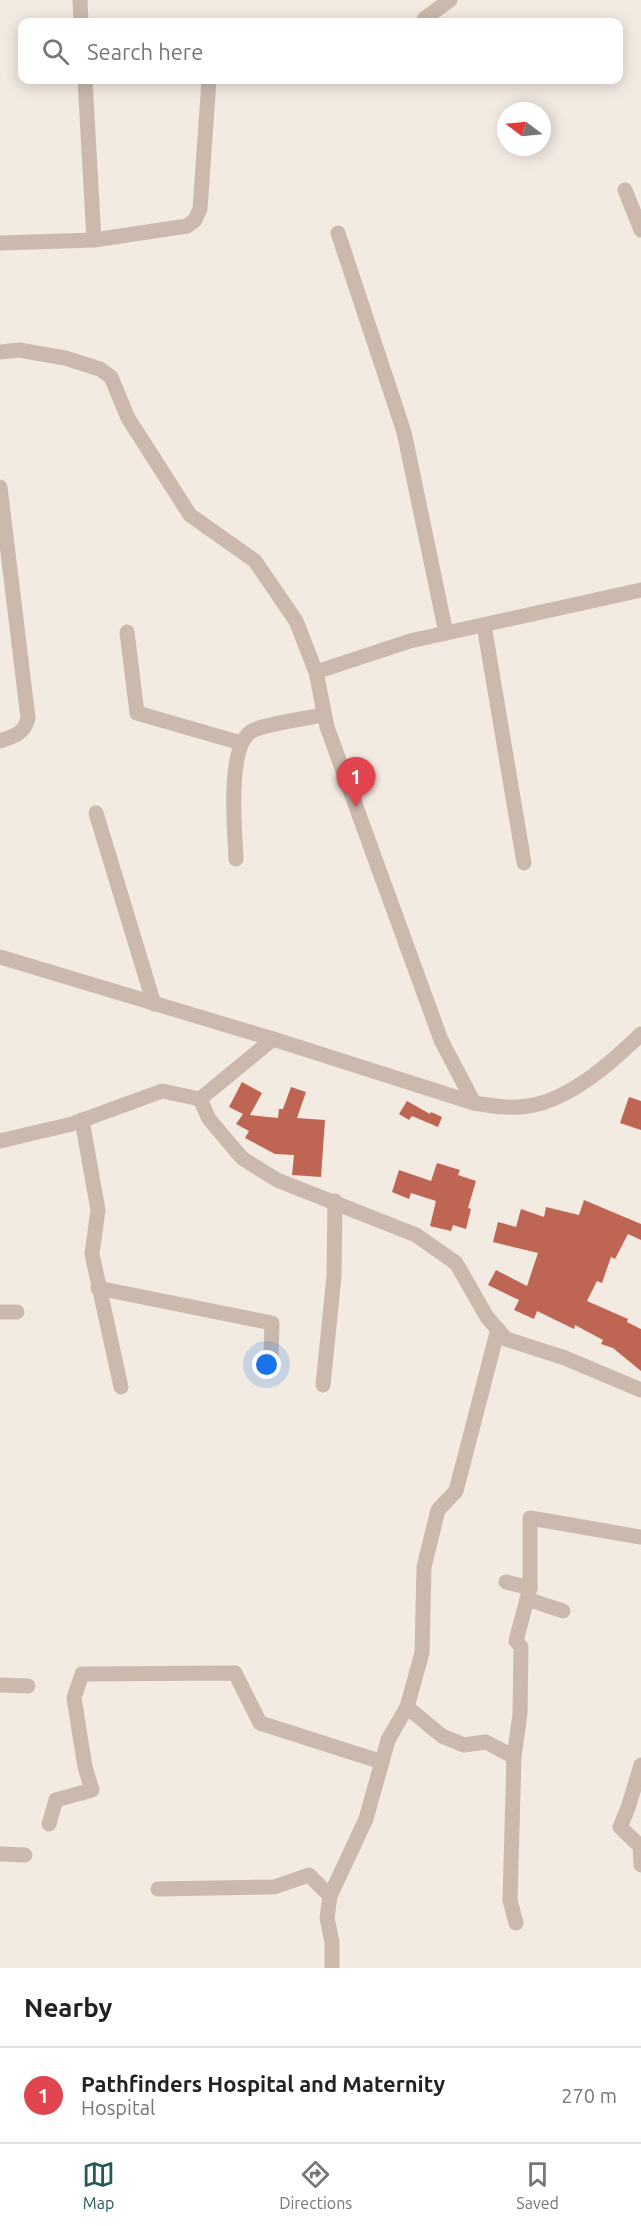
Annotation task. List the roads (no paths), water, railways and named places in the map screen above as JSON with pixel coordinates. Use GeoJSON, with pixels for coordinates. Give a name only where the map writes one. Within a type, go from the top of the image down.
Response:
{"type":"FeatureCollection","features":[{"type":"Feature","properties":{"kind":"street"},"geometry":{"type":"LineString","coordinates":[[80,0],[81,18]]}},
{"type":"Feature","properties":{"kind":"street"},"geometry":{"type":"LineString","coordinates":[[425,18],[450,0]]}},
{"type":"Feature","properties":{"kind":"street"},"geometry":{"type":"LineString","coordinates":[[84,84],[94,240]]}},
{"type":"Feature","properties":{"kind":"street"},"geometry":{"type":"LineString","coordinates":[[0,243],[94,240],[187,226],[195,220],[200,209],[209,84]]}},
{"type":"Feature","properties":{"kind":"street"},"geometry":{"type":"LineString","coordinates":[[625,190],[641,230]]}},
{"type":"Feature","properties":{"kind":"street"},"geometry":{"type":"LineString","coordinates":[[338,233],[404,432],[446,633]]}},
{"type":"Feature","properties":{"kind":"street"},"geometry":{"type":"LineString","coordinates":[[0,352],[19,350],[65,358],[100,369],[111,377],[128,418],[189,515],[255,561],[296,621],[316,672],[324,715],[441,1040],[474,1103]]}},
{"type":"Feature","properties":{"kind":"street"},"geometry":{"type":"LineString","coordinates":[[0,487],[28,718],[26,727],[18,735],[0,741]]}},
{"type":"Feature","properties":{"kind":"street"},"geometry":{"type":"LineString","coordinates":[[316,672],[410,641],[641,590]]}},
{"type":"Feature","properties":{"kind":"street"},"geometry":{"type":"LineString","coordinates":[[484,625],[524,863]]}},
{"type":"Feature","properties":{"kind":"street"},"geometry":{"type":"LineString","coordinates":[[127,632],[137,713],[241,743]]}},
{"type":"Feature","properties":{"kind":"street"},"geometry":{"type":"LineString","coordinates":[[236,859],[234,790],[241,743],[252,731],[324,715]]}},
{"type":"Feature","properties":{"kind":"street"},"geometry":{"type":"LineString","coordinates":[[96,813],[154,1004]]}},
{"type":"Feature","properties":{"kind":"street"},"geometry":{"type":"LineString","coordinates":[[0,957],[273,1039],[474,1103],[506,1107],[531,1106],[579,1085],[641,1035]]}},
{"type":"Feature","properties":{"kind":"street"},"geometry":{"type":"LineString","coordinates":[[200,1099],[273,1039]]}},
{"type":"Feature","properties":{"kind":"street"},"geometry":{"type":"LineString","coordinates":[[0,1141],[82,1120],[162,1091],[200,1099]]}},
{"type":"Feature","properties":{"kind":"street"},"geometry":{"type":"LineString","coordinates":[[200,1099],[209,1119],[242,1158],[277,1180],[335,1201],[416,1235],[456,1263],[487,1317],[506,1339],[565,1358],[641,1390]]}},
{"type":"Feature","properties":{"kind":"street"},"geometry":{"type":"LineString","coordinates":[[82,1120],[98,1210],[92,1254],[121,1387]]}},
{"type":"Feature","properties":{"kind":"street"},"geometry":{"type":"LineString","coordinates":[[323,1385],[334,1276],[335,1201]]}},
{"type":"Feature","properties":{"kind":"street"},"geometry":{"type":"LineString","coordinates":[[98,1288],[272,1323],[271,1356]]}},
{"type":"Feature","properties":{"kind":"street"},"geometry":{"type":"LineString","coordinates":[[0,1312],[17,1312]]}},
{"type":"Feature","properties":{"kind":"street"},"geometry":{"type":"LineString","coordinates":[[333,1968],[332,1942],[327,1918],[330,1896],[366,1819],[388,1740],[407,1707],[422,1653],[424,1567],[438,1510],[456,1491],[498,1329]]}},
{"type":"Feature","properties":{"kind":"street"},"geometry":{"type":"LineString","coordinates":[[516,1923],[510,1900],[514,1757],[520,1703],[521,1647],[516,1641],[528,1594],[530,1518],[641,1537]]}},
{"type":"Feature","properties":{"kind":"street"},"geometry":{"type":"LineString","coordinates":[[506,1582],[563,1611]]}},
{"type":"Feature","properties":{"kind":"street"},"geometry":{"type":"LineString","coordinates":[[49,1824],[56,1800],[92,1790],[84,1767],[74,1698],[82,1674],[236,1673],[260,1723],[382,1762]]}},
{"type":"Feature","properties":{"kind":"street"},"geometry":{"type":"LineString","coordinates":[[0,1685],[28,1686]]}},
{"type":"Feature","properties":{"kind":"street"},"geometry":{"type":"LineString","coordinates":[[407,1707],[442,1736],[464,1745],[486,1742],[514,1757]]}},
{"type":"Feature","properties":{"kind":"street"},"geometry":{"type":"LineString","coordinates":[[641,1765],[620,1827],[640,1846],[641,1865]]}},
{"type":"Feature","properties":{"kind":"street"},"geometry":{"type":"LineString","coordinates":[[0,1854],[25,1855]]}},
{"type":"Feature","properties":{"kind":"street"},"geometry":{"type":"LineString","coordinates":[[158,1889],[274,1887],[309,1875],[330,1896]]}},
{"type":"Feature","properties":{"kind":"place","name":"Pathfinders Hospital and Maternity"},"geometry":{"type":"Point","coordinates":[356,807]}}]}
